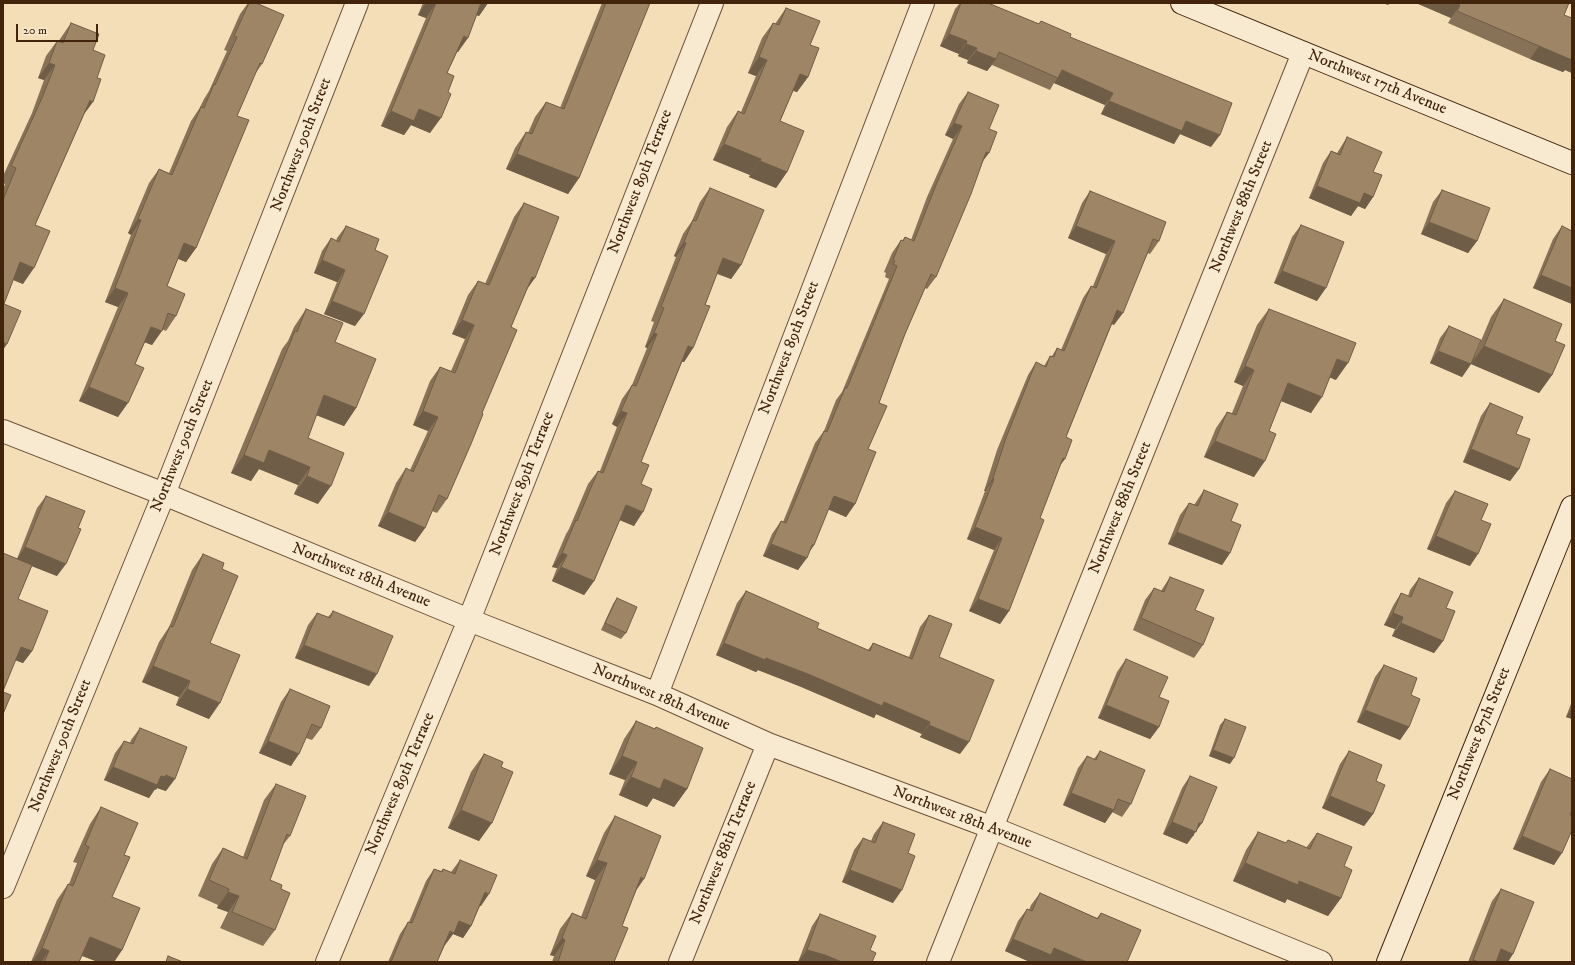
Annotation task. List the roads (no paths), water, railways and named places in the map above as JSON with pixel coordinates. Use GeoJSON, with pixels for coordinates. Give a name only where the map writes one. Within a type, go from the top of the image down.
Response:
{"type":"FeatureCollection","features":[{"type":"Feature","properties":{"kind":"street","name":"Northwest 90th Street"},"geometry":{"type":"LineString","coordinates":[[3,887],[164,494],[357,3]]}},
{"type":"Feature","properties":{"kind":"street","name":"Northwest 89th Terrace"},"geometry":{"type":"LineString","coordinates":[[327,962],[469,620],[712,3]]}},
{"type":"Feature","properties":{"kind":"street","name":"Northwest 89th Street"},"geometry":{"type":"LineString","coordinates":[[657,694],[923,3]]}},
{"type":"Feature","properties":{"kind":"street","name":"Northwest 17th Avenue"},"geometry":{"type":"LineString","coordinates":[[1182,3],[1572,163]]}},
{"type":"Feature","properties":{"kind":"street","name":"Northwest 88th Street"},"geometry":{"type":"LineString","coordinates":[[938,962],[1304,53]]}},
{"type":"Feature","properties":{"kind":"street","name":"Northwest 18th Avenue"},"geometry":{"type":"LineString","coordinates":[[3,431],[164,494],[469,620],[657,694],[768,744],[993,828],[1321,962]]}},
{"type":"Feature","properties":{"kind":"street","name":"Northwest 87th Street"},"geometry":{"type":"LineString","coordinates":[[1388,962],[1572,507]]}},
{"type":"Feature","properties":{"kind":"street","name":"Northwest 88th Terrace"},"geometry":{"type":"LineString","coordinates":[[680,962],[768,744]]}}]}
